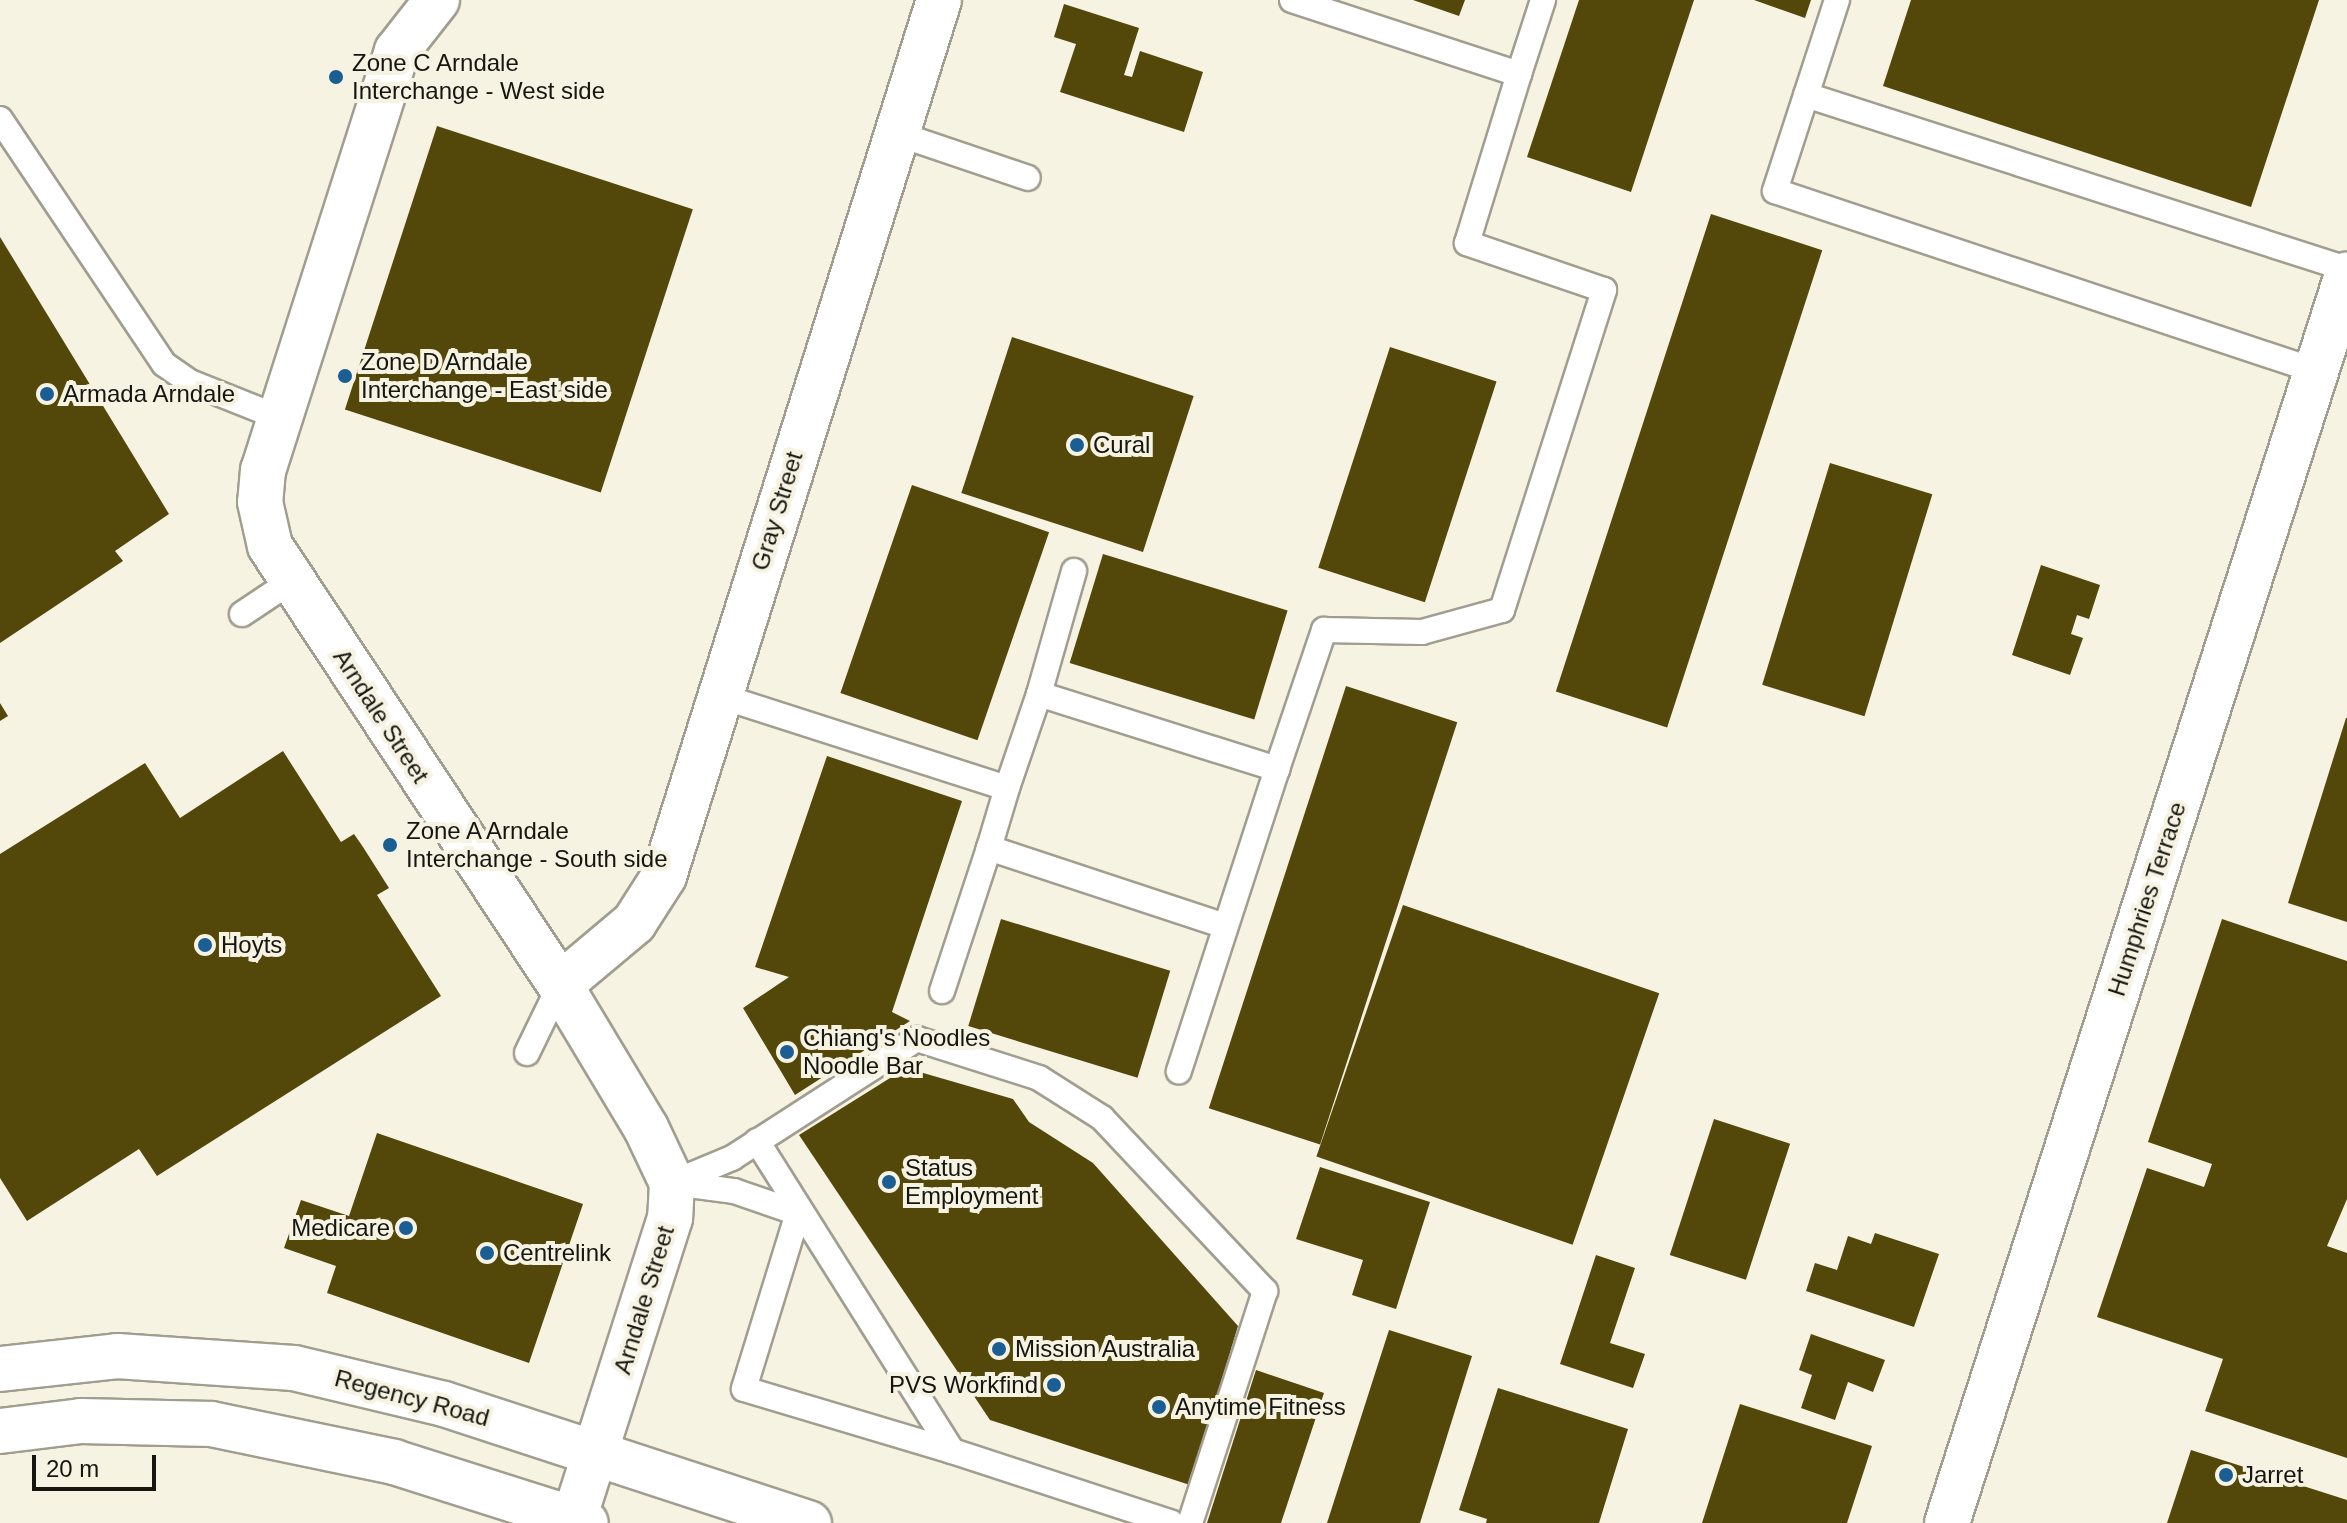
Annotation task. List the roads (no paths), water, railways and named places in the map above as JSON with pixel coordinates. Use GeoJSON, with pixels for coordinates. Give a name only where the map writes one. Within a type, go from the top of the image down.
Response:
{"type":"FeatureCollection","features":[{"type":"Feature","properties":{"kind":"street","name":"Arndale Street"},"geometry":{"type":"LineString","coordinates":[[437,0],[397,51],[263,470],[260,502],[270,546],[560,985],[646,1128],[672,1183],[670,1218],[596,1452],[580,1521]]}},
{"type":"Feature","properties":{"kind":"street","name":"Gray Street"},"geometry":{"type":"LineString","coordinates":[[560,985],[651,904],[720,696],[939,0]]}},
{"type":"Feature","properties":{"kind":"street","name":"Humphries Terrace"},"geometry":{"type":"LineString","coordinates":[[1947,1523],[2329,361],[2347,272]]}},
{"type":"Feature","properties":{"kind":"street","name":"Regency Road"},"geometry":{"type":"LineString","coordinates":[[0,1369],[117,1356],[294,1368],[444,1404],[809,1523]]}},
{"type":"Feature","properties":{"kind":"street"},"geometry":{"type":"LineString","coordinates":[[0,1431],[81,1421],[211,1424],[394,1462],[580,1521]]}},
{"type":"Feature","properties":{"kind":"lane"},"geometry":{"type":"LineString","coordinates":[[1292,0],[1519,74]]}},
{"type":"Feature","properties":{"kind":"lane"},"geometry":{"type":"LineString","coordinates":[[1179,1071],[1324,630],[1422,632],[1502,610],[1604,290],[1467,243],[1543,0]]}},
{"type":"Feature","properties":{"kind":"lane"},"geometry":{"type":"LineString","coordinates":[[1837,0],[1775,191],[2329,361]]}},
{"type":"Feature","properties":{"kind":"lane"},"geometry":{"type":"LineString","coordinates":[[1806,95],[2347,272]]}},
{"type":"Feature","properties":{"kind":"lane"},"geometry":{"type":"LineString","coordinates":[[0,119],[164,364],[210,391],[280,418]]}},
{"type":"Feature","properties":{"kind":"lane"},"geometry":{"type":"LineString","coordinates":[[895,133],[1028,178]]}},
{"type":"Feature","properties":{"kind":"lane"},"geometry":{"type":"LineString","coordinates":[[942,991],[1039,694],[1074,571]]}},
{"type":"Feature","properties":{"kind":"lane"},"geometry":{"type":"LineString","coordinates":[[242,614],[293,580]]}},
{"type":"Feature","properties":{"kind":"lane"},"geometry":{"type":"LineString","coordinates":[[1039,694],[1277,769]]}},
{"type":"Feature","properties":{"kind":"lane"},"geometry":{"type":"LineString","coordinates":[[720,696],[1007,788]]}},
{"type":"Feature","properties":{"kind":"lane"},"geometry":{"type":"LineString","coordinates":[[989,848],[1225,926]]}},
{"type":"Feature","properties":{"kind":"lane"},"geometry":{"type":"LineString","coordinates":[[527,1053],[560,985]]}},
{"type":"Feature","properties":{"kind":"lane"},"geometry":{"type":"LineString","coordinates":[[672,1183],[732,1158],[917,1039],[1039,1078],[1102,1118],[1265,1291],[1190,1523]]}},
{"type":"Feature","properties":{"kind":"lane"},"geometry":{"type":"LineString","coordinates":[[757,1141],[798,1213],[952,1451]]}},
{"type":"Feature","properties":{"kind":"lane"},"geometry":{"type":"LineString","coordinates":[[672,1183],[734,1191],[798,1213]]}},
{"type":"Feature","properties":{"kind":"lane"},"geometry":{"type":"LineString","coordinates":[[798,1213],[744,1389],[952,1451],[1172,1523]]}},
{"type":"Feature","properties":{"kind":"place","name":"Zone C Arndale Interchange - West side"},"geometry":{"type":"Point","coordinates":[336,77]}},
{"type":"Feature","properties":{"kind":"place","name":"Zone D Arndale Interchange - East side"},"geometry":{"type":"Point","coordinates":[345,376]}},
{"type":"Feature","properties":{"kind":"place","name":"Armada Arndale"},"geometry":{"type":"Point","coordinates":[47,394]}},
{"type":"Feature","properties":{"kind":"place","name":"Cural"},"geometry":{"type":"Point","coordinates":[1077,445]}},
{"type":"Feature","properties":{"kind":"place","name":"Zone A Arndale Interchange - South side"},"geometry":{"type":"Point","coordinates":[390,845]}},
{"type":"Feature","properties":{"kind":"place","name":"Hoyts"},"geometry":{"type":"Point","coordinates":[205,945]}},
{"type":"Feature","properties":{"kind":"place","name":"Chiang's Noodles Noodle Bar"},"geometry":{"type":"Point","coordinates":[787,1052]}},
{"type":"Feature","properties":{"kind":"place","name":"Status Employment"},"geometry":{"type":"Point","coordinates":[889,1182]}},
{"type":"Feature","properties":{"kind":"place","name":"Medicare"},"geometry":{"type":"Point","coordinates":[406,1228]}},
{"type":"Feature","properties":{"kind":"place","name":"Centrelink"},"geometry":{"type":"Point","coordinates":[487,1253]}},
{"type":"Feature","properties":{"kind":"place","name":"Mission Australia"},"geometry":{"type":"Point","coordinates":[999,1349]}},
{"type":"Feature","properties":{"kind":"place","name":"PVS Workfind"},"geometry":{"type":"Point","coordinates":[1054,1385]}},
{"type":"Feature","properties":{"kind":"place","name":"Anytime Fitness"},"geometry":{"type":"Point","coordinates":[1159,1407]}},
{"type":"Feature","properties":{"kind":"place","name":"Jarret"},"geometry":{"type":"Point","coordinates":[2226,1475]}}]}
